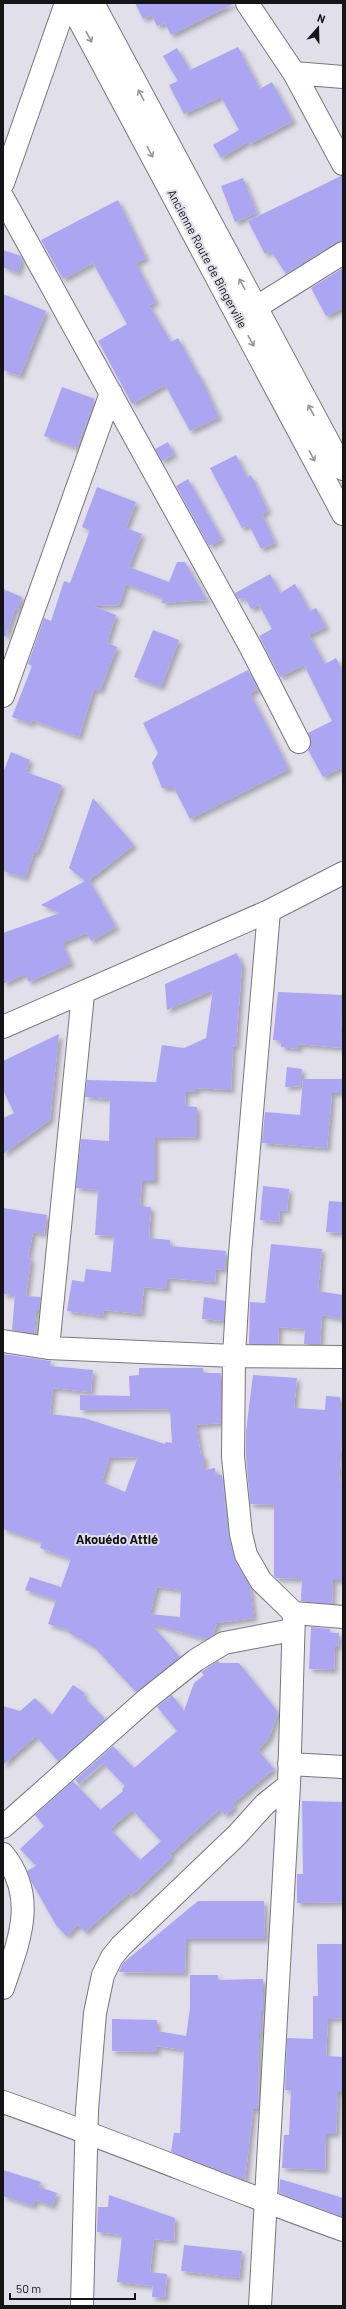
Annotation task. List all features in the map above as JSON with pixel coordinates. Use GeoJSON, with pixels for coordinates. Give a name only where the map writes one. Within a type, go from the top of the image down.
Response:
{"type":"FeatureCollection","features":[{"type":"Feature","properties":{"kind":"street"},"geometry":{"type":"LineString","coordinates":[[3,183],[66,3]]}},
{"type":"Feature","properties":{"kind":"street","name":"Ancienne Route de Bingerville"},"geometry":{"type":"LineString","coordinates":[[70,3],[343,514]]}},
{"type":"Feature","properties":{"kind":"street","name":"Ancienne Route de Bingerville"},"geometry":{"type":"LineString","coordinates":[[92,3],[343,469]]}},
{"type":"Feature","properties":{"kind":"street"},"geometry":{"type":"LineString","coordinates":[[248,3],[294,72],[343,164]]}},
{"type":"Feature","properties":{"kind":"street"},"geometry":{"type":"LineString","coordinates":[[294,72],[343,77]]}},
{"type":"Feature","properties":{"kind":"street"},"geometry":{"type":"LineString","coordinates":[[3,198],[247,641],[299,742]]}},
{"type":"Feature","properties":{"kind":"street"},"geometry":{"type":"LineString","coordinates":[[255,308],[343,253]]}},
{"type":"Feature","properties":{"kind":"street"},"geometry":{"type":"LineString","coordinates":[[3,695],[111,393]]}},
{"type":"Feature","properties":{"kind":"street"},"geometry":{"type":"LineString","coordinates":[[3,1027],[83,994],[269,911],[343,873]]}},
{"type":"Feature","properties":{"kind":"street"},"geometry":{"type":"LineString","coordinates":[[260,2306],[289,1775],[293,1622],[261,1581],[246,1555],[241,1534],[233,1457],[234,1356],[240,1254],[269,911]]}},
{"type":"Feature","properties":{"kind":"street"},"geometry":{"type":"LineString","coordinates":[[48,1348],[83,994]]}},
{"type":"Feature","properties":{"kind":"street"},"geometry":{"type":"LineString","coordinates":[[3,1341],[48,1348],[234,1356],[343,1357]]}},
{"type":"Feature","properties":{"kind":"street"},"geometry":{"type":"LineString","coordinates":[[3,1827],[148,1698],[196,1660],[224,1643],[293,1622],[343,1617]]}},
{"type":"Feature","properties":{"kind":"street"},"geometry":{"type":"LineString","coordinates":[[82,2306],[87,2110],[96,2013],[103,1975],[112,1957],[121,1946],[237,1835],[289,1775],[343,1767]]}},
{"type":"Feature","properties":{"kind":"street"},"geometry":{"type":"LineString","coordinates":[[3,1854],[14,1868],[23,1900],[23,1920],[19,1941],[3,1988]]}},
{"type":"Feature","properties":{"kind":"street"},"geometry":{"type":"LineString","coordinates":[[3,2102],[87,2132],[266,2202],[343,2230]]}},
{"type":"Feature","properties":{"kind":"building"},"geometry":{"type":"Polygon","coordinates":[[[135,3],[235,3],[171,35],[165,23],[157,26],[152,15],[143,19],[135,3]]]}},
{"type":"Feature","properties":{"kind":"building"},"geometry":{"type":"Polygon","coordinates":[[[238,47],[260,89],[272,82],[293,121],[250,144],[249,141],[221,158],[213,145],[239,130],[221,97],[184,114],[169,85],[178,81],[163,56],[177,48],[190,70],[238,47]]]}},
{"type":"Feature","properties":{"kind":"building"},"geometry":{"type":"Polygon","coordinates":[[[343,176],[343,241],[336,242],[286,274],[271,251],[265,254],[248,221],[343,176]]]}},
{"type":"Feature","properties":{"kind":"building"},"geometry":{"type":"Polygon","coordinates":[[[243,178],[257,213],[235,222],[221,186],[243,178]]]}},
{"type":"Feature","properties":{"kind":"building"},"geometry":{"type":"Polygon","coordinates":[[[118,200],[146,258],[136,263],[156,302],[149,305],[171,342],[178,338],[198,375],[199,374],[219,417],[190,431],[165,385],[132,404],[98,341],[127,324],[93,263],[63,279],[41,240],[118,200]]]}},
{"type":"Feature","properties":{"kind":"building"},"geometry":{"type":"Polygon","coordinates":[[[3,250],[21,256],[22,259],[18,273],[3,267],[3,250]]]}},
{"type":"Feature","properties":{"kind":"building"},"geometry":{"type":"Polygon","coordinates":[[[343,268],[343,308],[326,316],[311,288],[343,268]]]}},
{"type":"Feature","properties":{"kind":"building"},"geometry":{"type":"Polygon","coordinates":[[[3,294],[46,311],[20,376],[3,370],[3,294]]]}},
{"type":"Feature","properties":{"kind":"building"},"geometry":{"type":"Polygon","coordinates":[[[62,387],[95,399],[77,448],[44,436],[62,387]]]}},
{"type":"Feature","properties":{"kind":"building"},"geometry":{"type":"Polygon","coordinates":[[[168,442],[174,454],[162,461],[155,449],[168,442]]]}},
{"type":"Feature","properties":{"kind":"building"},"geometry":{"type":"Polygon","coordinates":[[[236,455],[247,477],[251,475],[268,511],[262,514],[275,543],[261,549],[249,525],[242,528],[210,468],[236,455]]]}},
{"type":"Feature","properties":{"kind":"building"},"geometry":{"type":"Polygon","coordinates":[[[188,479],[222,539],[209,546],[176,486],[188,479]]]}},
{"type":"Feature","properties":{"kind":"building"},"geometry":{"type":"Polygon","coordinates":[[[97,487],[136,502],[126,528],[142,534],[129,567],[169,582],[177,562],[185,562],[207,600],[161,603],[163,598],[126,584],[119,605],[93,606],[116,615],[107,643],[117,647],[100,691],[94,689],[79,737],[32,720],[31,724],[12,717],[32,666],[28,664],[44,618],[51,621],[64,581],[70,583],[90,530],[82,527],[97,487]]]}},
{"type":"Feature","properties":{"kind":"building"},"geometry":{"type":"Polygon","coordinates":[[[270,574],[280,593],[295,584],[310,611],[316,608],[326,627],[309,635],[325,664],[336,658],[343,672],[343,767],[323,777],[308,750],[311,742],[308,733],[332,721],[304,665],[280,677],[259,636],[272,629],[259,605],[251,609],[245,598],[238,599],[235,593],[270,574]]]}},
{"type":"Feature","properties":{"kind":"building"},"geometry":{"type":"Polygon","coordinates":[[[3,589],[22,597],[17,610],[15,609],[6,636],[3,636],[3,589]]]}},
{"type":"Feature","properties":{"kind":"building"},"geometry":{"type":"Polygon","coordinates":[[[153,630],[179,640],[161,687],[134,677],[153,630]]]}},
{"type":"Feature","properties":{"kind":"building"},"geometry":{"type":"Polygon","coordinates":[[[248,670],[258,689],[250,693],[289,769],[190,819],[174,788],[162,788],[152,763],[158,753],[143,723],[248,670]]]}},
{"type":"Feature","properties":{"kind":"building"},"geometry":{"type":"Polygon","coordinates":[[[11,752],[30,760],[26,772],[62,785],[37,853],[34,853],[25,878],[3,871],[3,773],[11,752]]]}},
{"type":"Feature","properties":{"kind":"building"},"geometry":{"type":"Polygon","coordinates":[[[93,798],[134,845],[89,880],[116,927],[91,941],[87,933],[62,943],[71,963],[29,982],[25,974],[3,984],[3,933],[60,913],[41,905],[85,881],[69,868],[93,798]]]}},
{"type":"Feature","properties":{"kind":"building"},"geometry":{"type":"Polygon","coordinates":[[[237,953],[242,965],[236,1047],[233,1046],[231,1090],[196,1088],[196,1092],[186,1092],[185,1106],[197,1107],[197,1137],[155,1138],[155,1181],[142,1181],[140,1206],[151,1207],[149,1238],[170,1240],[170,1246],[226,1251],[224,1270],[216,1269],[215,1282],[167,1278],[167,1289],[144,1287],[141,1314],[104,1310],[103,1316],[67,1311],[72,1280],[84,1282],[86,1269],[111,1272],[114,1236],[95,1235],[98,1190],[76,1188],[81,1139],[109,1141],[110,1099],[85,1097],[87,1080],[156,1082],[162,1045],[184,1048],[206,1038],[213,990],[167,1010],[165,984],[237,953]]]}},
{"type":"Feature","properties":{"kind":"building"},"geometry":{"type":"Polygon","coordinates":[[[278,992],[343,995],[341,1027],[343,1027],[343,1048],[299,1044],[299,1049],[281,1047],[281,1041],[273,1040],[278,992]]]}},
{"type":"Feature","properties":{"kind":"building"},"geometry":{"type":"Polygon","coordinates":[[[59,1034],[50,1120],[3,1154],[3,1118],[14,1113],[3,1090],[3,1061],[59,1034]]]}},
{"type":"Feature","properties":{"kind":"building"},"geometry":{"type":"Polygon","coordinates":[[[287,1067],[302,1069],[300,1086],[285,1087],[287,1067]]]}},
{"type":"Feature","properties":{"kind":"building"},"geometry":{"type":"Polygon","coordinates":[[[303,1079],[342,1079],[342,1093],[332,1093],[327,1148],[262,1143],[265,1112],[300,1115],[303,1079]]]}},
{"type":"Feature","properties":{"kind":"building"},"geometry":{"type":"Polygon","coordinates":[[[263,1186],[289,1189],[287,1211],[280,1210],[279,1222],[260,1220],[263,1186]]]}},
{"type":"Feature","properties":{"kind":"building"},"geometry":{"type":"Polygon","coordinates":[[[329,1201],[343,1202],[343,1233],[326,1232],[329,1201]]]}},
{"type":"Feature","properties":{"kind":"building"},"geometry":{"type":"Polygon","coordinates":[[[3,1208],[47,1215],[44,1234],[33,1232],[28,1258],[31,1259],[26,1296],[41,1297],[39,1310],[36,1310],[34,1333],[12,1330],[15,1295],[3,1294],[3,1208]]]}},
{"type":"Feature","properties":{"kind":"building"},"geometry":{"type":"Polygon","coordinates":[[[271,1244],[322,1249],[318,1291],[343,1295],[343,1319],[322,1315],[320,1344],[304,1344],[305,1329],[279,1327],[278,1344],[249,1344],[250,1302],[265,1303],[271,1244]]]}},
{"type":"Feature","properties":{"kind":"building"},"geometry":{"type":"Polygon","coordinates":[[[204,1297],[225,1301],[224,1321],[202,1319],[204,1297]]]}},
{"type":"Feature","properties":{"kind":"building"},"geometry":{"type":"Polygon","coordinates":[[[3,1354],[51,1361],[50,1366],[93,1370],[91,1392],[53,1388],[50,1414],[84,1418],[165,1444],[166,1442],[172,1443],[170,1409],[80,1410],[80,1395],[130,1396],[129,1376],[139,1375],[139,1368],[203,1368],[203,1373],[221,1373],[221,1423],[196,1425],[201,1456],[204,1456],[204,1470],[215,1468],[216,1475],[222,1475],[229,1537],[235,1561],[250,1586],[254,1618],[217,1623],[213,1635],[206,1639],[151,1624],[180,1657],[136,1692],[94,1647],[68,1632],[69,1630],[48,1624],[56,1600],[25,1590],[30,1577],[61,1587],[71,1559],[40,1548],[42,1542],[3,1529],[3,1354]],[[138,1457],[109,1458],[102,1482],[125,1492],[138,1457]],[[157,1587],[150,1614],[180,1617],[181,1590],[157,1587]]]}},
{"type":"Feature","properties":{"kind":"building"},"geometry":{"type":"Polygon","coordinates":[[[253,1375],[297,1378],[294,1408],[325,1410],[326,1396],[340,1397],[340,1407],[343,1408],[339,1482],[343,1482],[343,1580],[333,1580],[332,1604],[301,1601],[302,1579],[276,1578],[274,1576],[274,1505],[250,1504],[246,1456],[246,1431],[253,1375]]]}},
{"type":"Feature","properties":{"kind":"building"},"geometry":{"type":"Polygon","coordinates":[[[311,1627],[330,1629],[330,1633],[339,1633],[338,1647],[335,1647],[334,1670],[309,1669],[311,1627]]]}},
{"type":"Feature","properties":{"kind":"building"},"geometry":{"type":"Polygon","coordinates":[[[218,1661],[220,1663],[239,1663],[278,1712],[269,1738],[258,1750],[274,1769],[232,1804],[235,1807],[225,1815],[220,1809],[170,1854],[172,1857],[131,1896],[129,1893],[85,1932],[78,1925],[66,1936],[56,1925],[31,1881],[27,1871],[36,1866],[20,1849],[44,1826],[35,1815],[73,1781],[100,1810],[123,1791],[122,1789],[125,1786],[103,1763],[79,1784],[75,1780],[113,1746],[134,1768],[177,1731],[157,1707],[172,1695],[184,1711],[194,1683],[204,1675],[201,1672],[218,1661]],[[132,1810],[110,1829],[140,1860],[161,1841],[132,1810]]]}},
{"type":"Feature","properties":{"kind":"building"},"geometry":{"type":"Polygon","coordinates":[[[73,1685],[85,1693],[83,1696],[105,1719],[58,1761],[36,1736],[3,1765],[3,1706],[20,1711],[35,1698],[52,1715],[73,1685]]]}},
{"type":"Feature","properties":{"kind":"building"},"geometry":{"type":"Polygon","coordinates":[[[302,1801],[343,1802],[343,1902],[297,1903],[297,1874],[303,1874],[302,1801]]]}},
{"type":"Feature","properties":{"kind":"building"},"geometry":{"type":"Polygon","coordinates":[[[198,1901],[264,1901],[265,1939],[186,1939],[185,1973],[119,1972],[123,1963],[198,1901]]]}},
{"type":"Feature","properties":{"kind":"building"},"geometry":{"type":"Polygon","coordinates":[[[317,1944],[343,1944],[343,2018],[328,2019],[326,2056],[343,2057],[343,2092],[338,2092],[336,2134],[326,2134],[325,2170],[282,2168],[284,2135],[289,2135],[291,2090],[285,2090],[287,2038],[313,2039],[313,1996],[318,1996],[317,1944]]]}},
{"type":"Feature","properties":{"kind":"building"},"geometry":{"type":"Polygon","coordinates":[[[190,1975],[218,1975],[218,1980],[263,1979],[263,2011],[261,2011],[261,2034],[259,2034],[258,2109],[253,2109],[245,2180],[171,2152],[174,2133],[180,2133],[184,2050],[157,2046],[157,2052],[112,2051],[112,2019],[157,2020],[157,2031],[186,2036],[190,2008],[190,1975]]]}},
{"type":"Feature","properties":{"kind":"building"},"geometry":{"type":"Polygon","coordinates":[[[3,2170],[41,2182],[39,2187],[57,2193],[52,2206],[35,2200],[33,2206],[3,2196],[3,2170]]]}},
{"type":"Feature","properties":{"kind":"building"},"geometry":{"type":"Polygon","coordinates":[[[280,2179],[343,2198],[343,2217],[279,2193],[280,2179]]]}},
{"type":"Feature","properties":{"kind":"building"},"geometry":{"type":"Polygon","coordinates":[[[109,2195],[175,2218],[174,2241],[154,2239],[150,2272],[167,2274],[165,2298],[152,2297],[153,2286],[117,2282],[122,2235],[97,2232],[98,2207],[108,2207],[109,2195]]]}},
{"type":"Feature","properties":{"kind":"building"},"geometry":{"type":"Polygon","coordinates":[[[184,2245],[242,2251],[239,2278],[181,2271],[184,2245]]]}},
{"type":"Feature","properties":{"kind":"district","name":"Akouédo Attié"},"geometry":{"type":"Point","coordinates":[117,1539]}}]}
